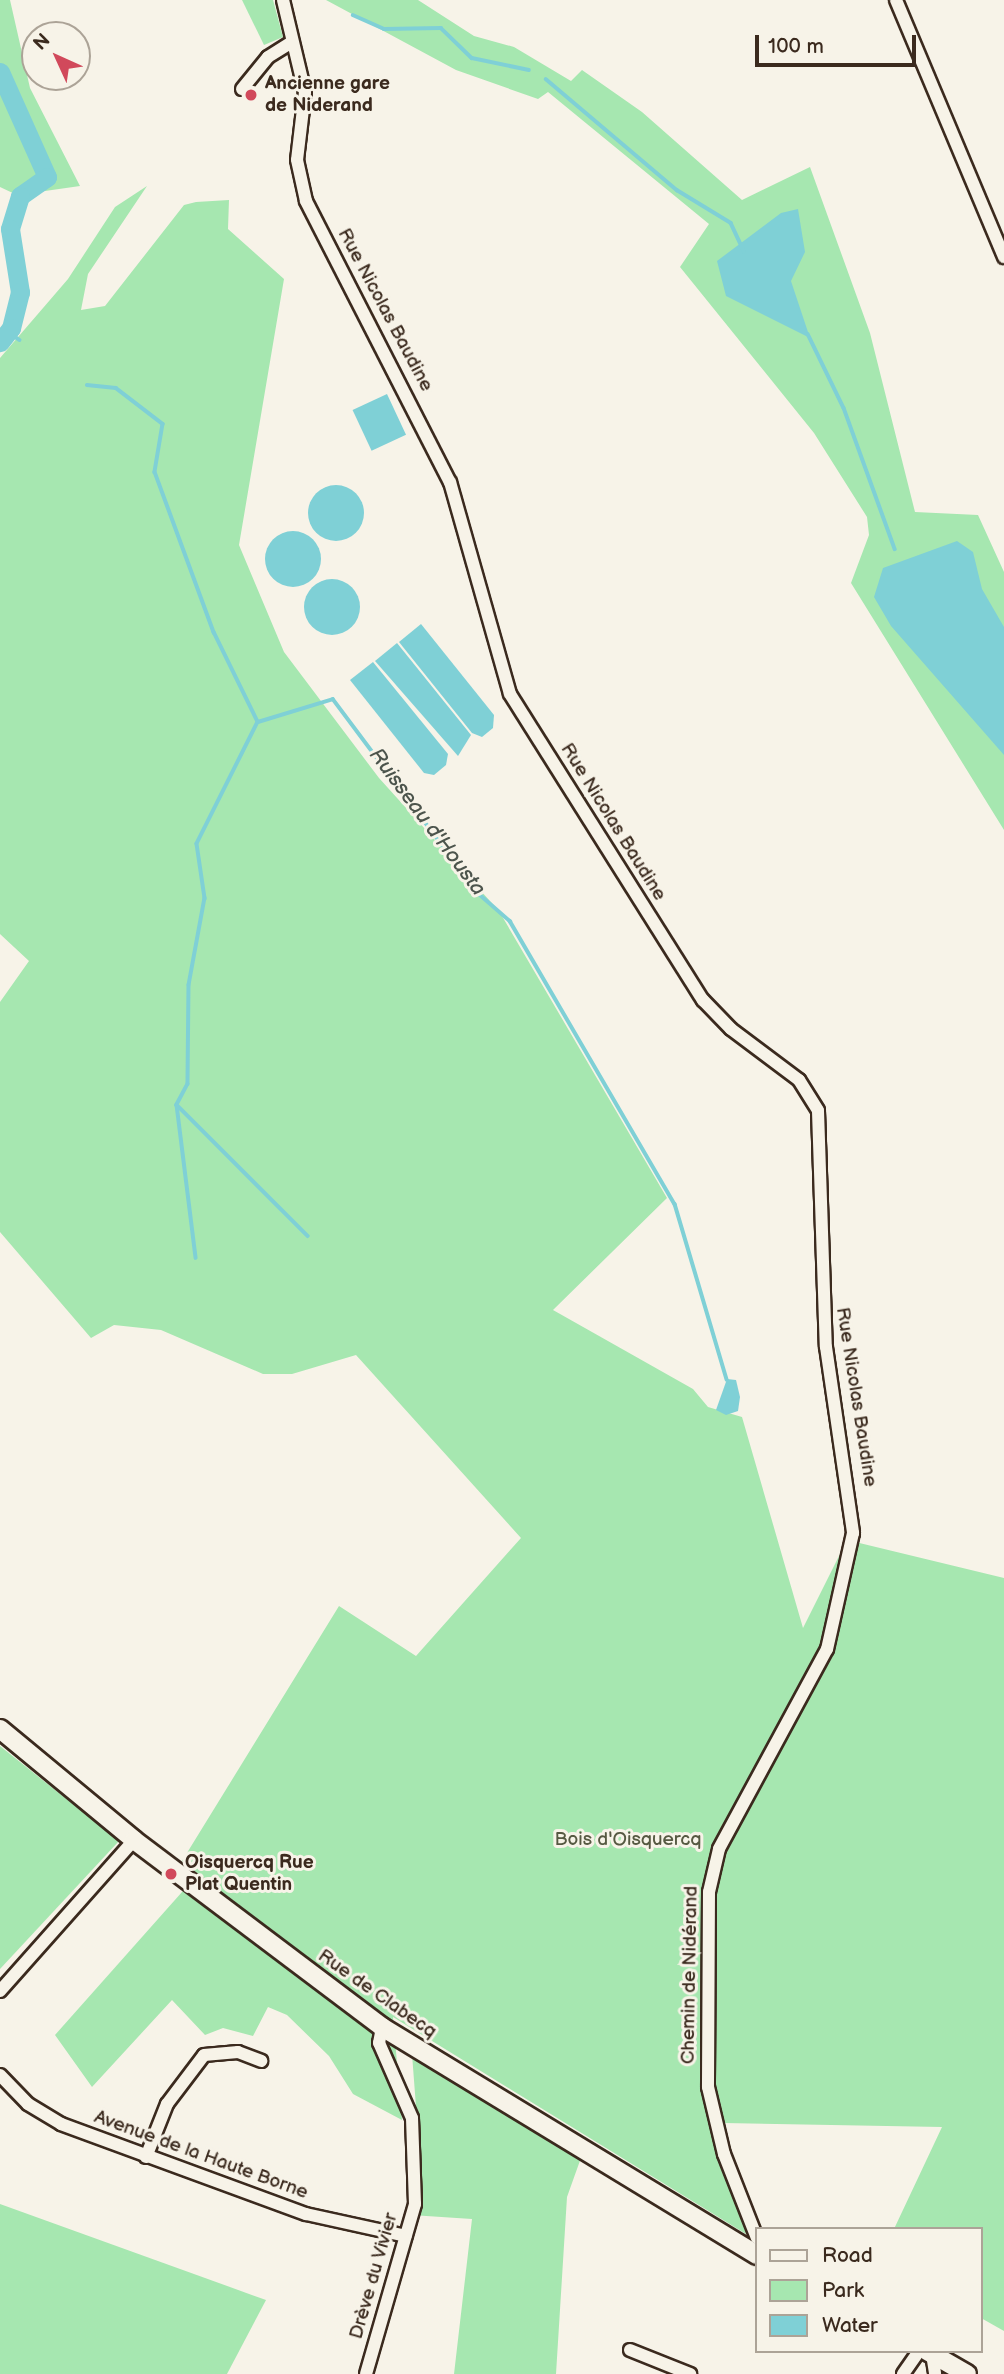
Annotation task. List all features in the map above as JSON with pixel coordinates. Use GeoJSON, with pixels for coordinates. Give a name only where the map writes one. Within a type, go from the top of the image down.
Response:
{"type":"FeatureCollection","features":[{"type":"Feature","properties":{"kind":"street","name":"Rue Nicolas Baudine"},"geometry":{"type":"LineString","coordinates":[[283,0],[305,92],[297,160],[306,201],[450,482],[510,694],[703,1000],[731,1029],[799,1080],[818,1111],[825,1347],[854,1515],[827,1649]]}},
{"type":"Feature","properties":{"kind":"street"},"geometry":{"type":"LineString","coordinates":[[896,0],[1004,257]]}},
{"type":"Feature","properties":{"kind":"street"},"geometry":{"type":"LineString","coordinates":[[242,89],[268,57],[292,42]]}},
{"type":"Feature","properties":{"kind":"street","name":"Chemin de Nidérand"},"geometry":{"type":"LineString","coordinates":[[755,2243],[724,2154],[708,2087],[709,1892],[719,1849],[827,1649]]}},
{"type":"Feature","properties":{"kind":"street","name":"Rue de Clabecq"},"geometry":{"type":"LineString","coordinates":[[0,1728],[134,1840],[382,2027],[755,2248]]}},
{"type":"Feature","properties":{"kind":"street"},"geometry":{"type":"LineString","coordinates":[[0,1991],[134,1840]]}},
{"type":"Feature","properties":{"kind":"street","name":"Drève du Vivier"},"geometry":{"type":"LineString","coordinates":[[366,2374],[415,2204],[412,2118],[379,2043],[382,2027]]}},
{"type":"Feature","properties":{"kind":"street"},"geometry":{"type":"LineString","coordinates":[[146,2157],[167,2104],[204,2055],[238,2052],[261,2061]]}},
{"type":"Feature","properties":{"kind":"street","name":"Avenue de la Haute Borne"},"geometry":{"type":"LineString","coordinates":[[0,2075],[28,2104],[61,2124],[306,2214],[406,2236]]}},
{"type":"Feature","properties":{"kind":"street"},"geometry":{"type":"LineString","coordinates":[[630,2350],[690,2374]]}},
{"type":"Feature","properties":{"kind":"street"},"geometry":{"type":"LineString","coordinates":[[903,2374],[925,2353]]}},
{"type":"Feature","properties":{"kind":"street"},"geometry":{"type":"LineString","coordinates":[[926,2353],[935,2374]]}},
{"type":"Feature","properties":{"kind":"street"},"geometry":{"type":"LineString","coordinates":[[928,2353],[967,2374]]}},
{"type":"Feature","properties":{"kind":"green space"},"geometry":{"type":"Polygon","coordinates":[[[0,0],[10,0],[21,48],[21,91],[32,91],[80,186],[17,195],[0,187],[0,0]]]}},
{"type":"Feature","properties":{"kind":"green space"},"geometry":{"type":"Polygon","coordinates":[[[242,0],[273,0],[283,37],[264,45],[242,0]]]}},
{"type":"Feature","properties":{"kind":"green space"},"geometry":{"type":"Polygon","coordinates":[[[326,0],[418,0],[474,36],[514,47],[571,81],[582,70],[642,112],[742,200],[810,167],[870,333],[915,512],[978,515],[1004,572],[1004,830],[851,583],[869,535],[867,517],[814,433],[680,267],[709,224],[548,92],[538,99],[456,70],[326,0]]]}},
{"type":"Feature","properties":{"kind":"green space","name":"Bois d'Oisquercq"},"geometry":{"type":"Polygon","coordinates":[[[147,186],[88,274],[81,310],[105,306],[184,205],[196,202],[229,200],[228,229],[284,279],[239,545],[284,652],[379,778],[499,911],[667,1198],[553,1310],[693,1389],[708,1407],[742,1417],[803,1628],[847,1540],[1004,1578],[1004,2331],[983,2319],[983,2227],[895,2227],[942,2127],[724,2123],[746,2234],[393,2017],[402,2120],[353,2094],[329,2056],[287,2015],[268,2007],[253,2036],[223,2028],[205,2035],[172,2000],[92,2087],[55,2035],[198,1874],[182,1861],[339,1606],[416,1656],[521,1538],[356,1355],[292,1374],[263,1374],[161,1330],[114,1325],[91,1338],[0,1232],[0,1002],[29,961],[0,934],[0,358],[68,279],[115,207],[147,186]]]}},
{"type":"Feature","properties":{"kind":"green space"},"geometry":{"type":"Polygon","coordinates":[[[0,1746],[119,1841],[0,1969],[0,1746]]]}},
{"type":"Feature","properties":{"kind":"green space"},"geometry":{"type":"Polygon","coordinates":[[[412,2054],[582,2155],[567,2197],[556,2374],[454,2374],[472,2219],[411,2215],[417,2120],[412,2054]]]}},
{"type":"Feature","properties":{"kind":"green space"},"geometry":{"type":"Polygon","coordinates":[[[0,2204],[266,2300],[227,2374],[0,2374],[0,2204]]]}},
{"type":"Feature","properties":{"kind":"water"},"geometry":{"type":"Polygon","coordinates":[[[798,209],[805,252],[791,281],[810,338],[726,296],[717,261],[781,213],[798,209]]]}},
{"type":"Feature","properties":{"kind":"water"},"geometry":{"type":"Polygon","coordinates":[[[387,394],[406,435],[372,451],[353,410],[387,394]]]}},
{"type":"Feature","properties":{"kind":"water"},"geometry":{"type":"Polygon","coordinates":[[[336,485],[347,487],[356,493],[362,502],[362,524],[356,533],[347,539],[336,541],[325,539],[316,533],[310,524],[308,513],[310,502],[316,493],[325,487],[336,485]]]}},
{"type":"Feature","properties":{"kind":"water"},"geometry":{"type":"Polygon","coordinates":[[[293,531],[304,533],[313,539],[319,548],[319,570],[313,579],[304,585],[293,587],[282,585],[273,579],[267,570],[265,559],[267,548],[273,539],[282,533],[293,531]]]}},
{"type":"Feature","properties":{"kind":"water"},"geometry":{"type":"Polygon","coordinates":[[[957,541],[973,552],[982,589],[1004,627],[1004,755],[891,626],[874,597],[883,568],[957,541]]]}},
{"type":"Feature","properties":{"kind":"water"},"geometry":{"type":"Polygon","coordinates":[[[332,579],[343,581],[352,587],[358,596],[358,618],[352,627],[343,633],[332,635],[321,633],[312,627],[306,618],[304,607],[306,596],[312,587],[321,581],[332,579]]]}},
{"type":"Feature","properties":{"kind":"water"},"geometry":{"type":"Polygon","coordinates":[[[421,624],[494,715],[493,728],[482,737],[472,733],[399,642],[421,624]]]}},
{"type":"Feature","properties":{"kind":"water"},"geometry":{"type":"Polygon","coordinates":[[[397,643],[471,735],[458,756],[375,661],[397,643]]]}},
{"type":"Feature","properties":{"kind":"water"},"geometry":{"type":"Polygon","coordinates":[[[373,662],[448,754],[446,765],[434,775],[424,773],[350,680],[373,662]]]}},
{"type":"Feature","properties":{"kind":"water"},"geometry":{"type":"Polygon","coordinates":[[[727,1379],[736,1380],[740,1397],[738,1411],[726,1415],[716,1410],[727,1379]]]}},
{"type":"Feature","properties":{"kind":"waterway"},"geometry":{"type":"LineString","coordinates":[[353,15],[384,29],[441,28],[472,58],[529,70]]}},
{"type":"Feature","properties":{"kind":"waterway"},"geometry":{"type":"LineString","coordinates":[[0,72],[47,177],[20,196],[10,229],[20,292],[11,328],[0,342]]}},
{"type":"Feature","properties":{"kind":"waterway"},"geometry":{"type":"LineString","coordinates":[[546,79],[677,190],[731,223],[744,251]]}},
{"type":"Feature","properties":{"kind":"waterway","name":"Ruisseau d'Housta"},"geometry":{"type":"LineString","coordinates":[[8,332],[20,340]]}},
{"type":"Feature","properties":{"kind":"waterway"},"geometry":{"type":"LineString","coordinates":[[808,334],[844,408],[895,549]]}},
{"type":"Feature","properties":{"kind":"waterway","name":"Ruisseau d'Housta"},"geometry":{"type":"LineString","coordinates":[[87,385],[116,388],[163,424],[155,472],[214,632],[258,722],[333,699],[478,893],[510,921],[675,1204],[727,1379]]}},
{"type":"Feature","properties":{"kind":"waterway"},"geometry":{"type":"LineString","coordinates":[[258,722],[197,844],[205,898],[189,985],[188,1084],[177,1105],[308,1236]]}},
{"type":"Feature","properties":{"kind":"waterway"},"geometry":{"type":"LineString","coordinates":[[177,1105],[196,1258]]}},
{"type":"Feature","properties":{"kind":"place","name":"Ancienne gare de Niderand"},"geometry":{"type":"Point","coordinates":[251,95]}},
{"type":"Feature","properties":{"kind":"place","name":"Oisquercq Rue Plat Quentin"},"geometry":{"type":"Point","coordinates":[171,1874]}}]}
